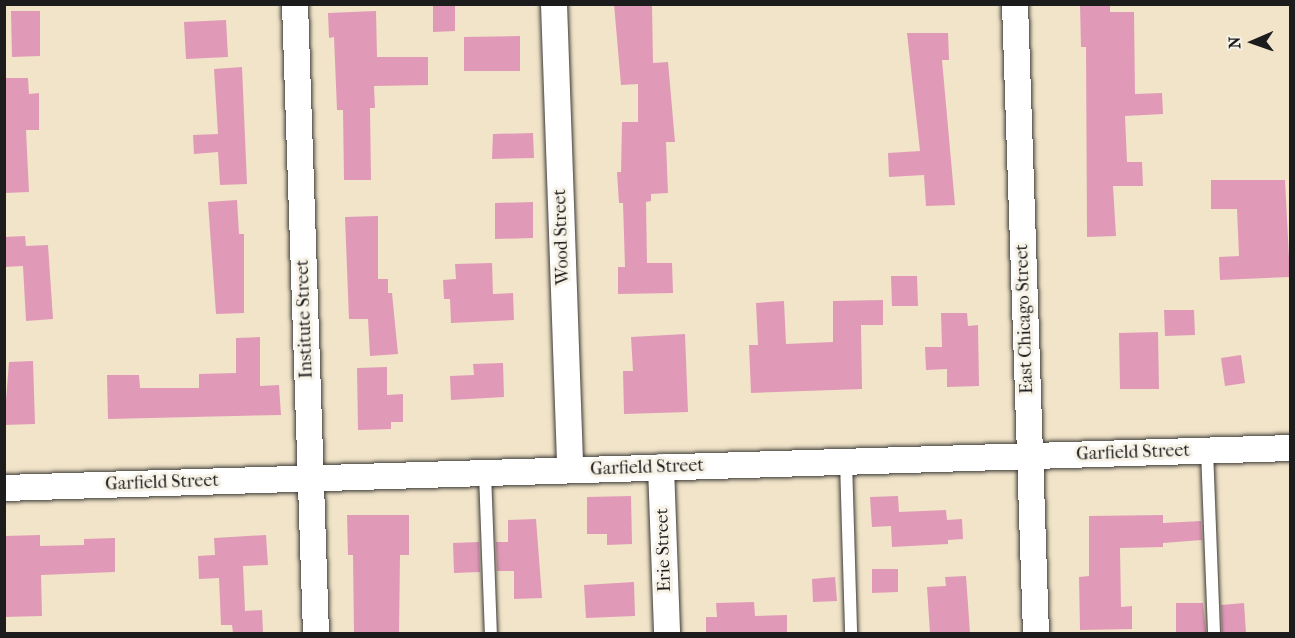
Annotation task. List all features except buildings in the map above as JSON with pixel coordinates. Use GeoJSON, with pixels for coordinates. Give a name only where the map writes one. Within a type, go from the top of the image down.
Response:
{"type":"FeatureCollection","features":[{"type":"Feature","properties":{"kind":"street","name":"Institute Street"},"geometry":{"type":"LineString","coordinates":[[295,4],[316,633]]}},
{"type":"Feature","properties":{"kind":"street","name":"Wood Street"},"geometry":{"type":"LineString","coordinates":[[554,4],[570,470]]}},
{"type":"Feature","properties":{"kind":"street","name":"East Chicago Street"},"geometry":{"type":"LineString","coordinates":[[1015,4],[1036,633]]}},
{"type":"Feature","properties":{"kind":"street","name":"Garfield Street"},"geometry":{"type":"LineString","coordinates":[[4,488],[1290,448]]}},
{"type":"Feature","properties":{"kind":"street","name":"Erie Street"},"geometry":{"type":"LineString","coordinates":[[662,467],[667,633]]}},
{"type":"Feature","properties":{"kind":"lane"},"geometry":{"type":"LineString","coordinates":[[1207,450],[1214,633]]}},
{"type":"Feature","properties":{"kind":"lane"},"geometry":{"type":"LineString","coordinates":[[846,462],[851,633]]}},
{"type":"Feature","properties":{"kind":"lane"},"geometry":{"type":"LineString","coordinates":[[484,473],[491,633]]}}]}
